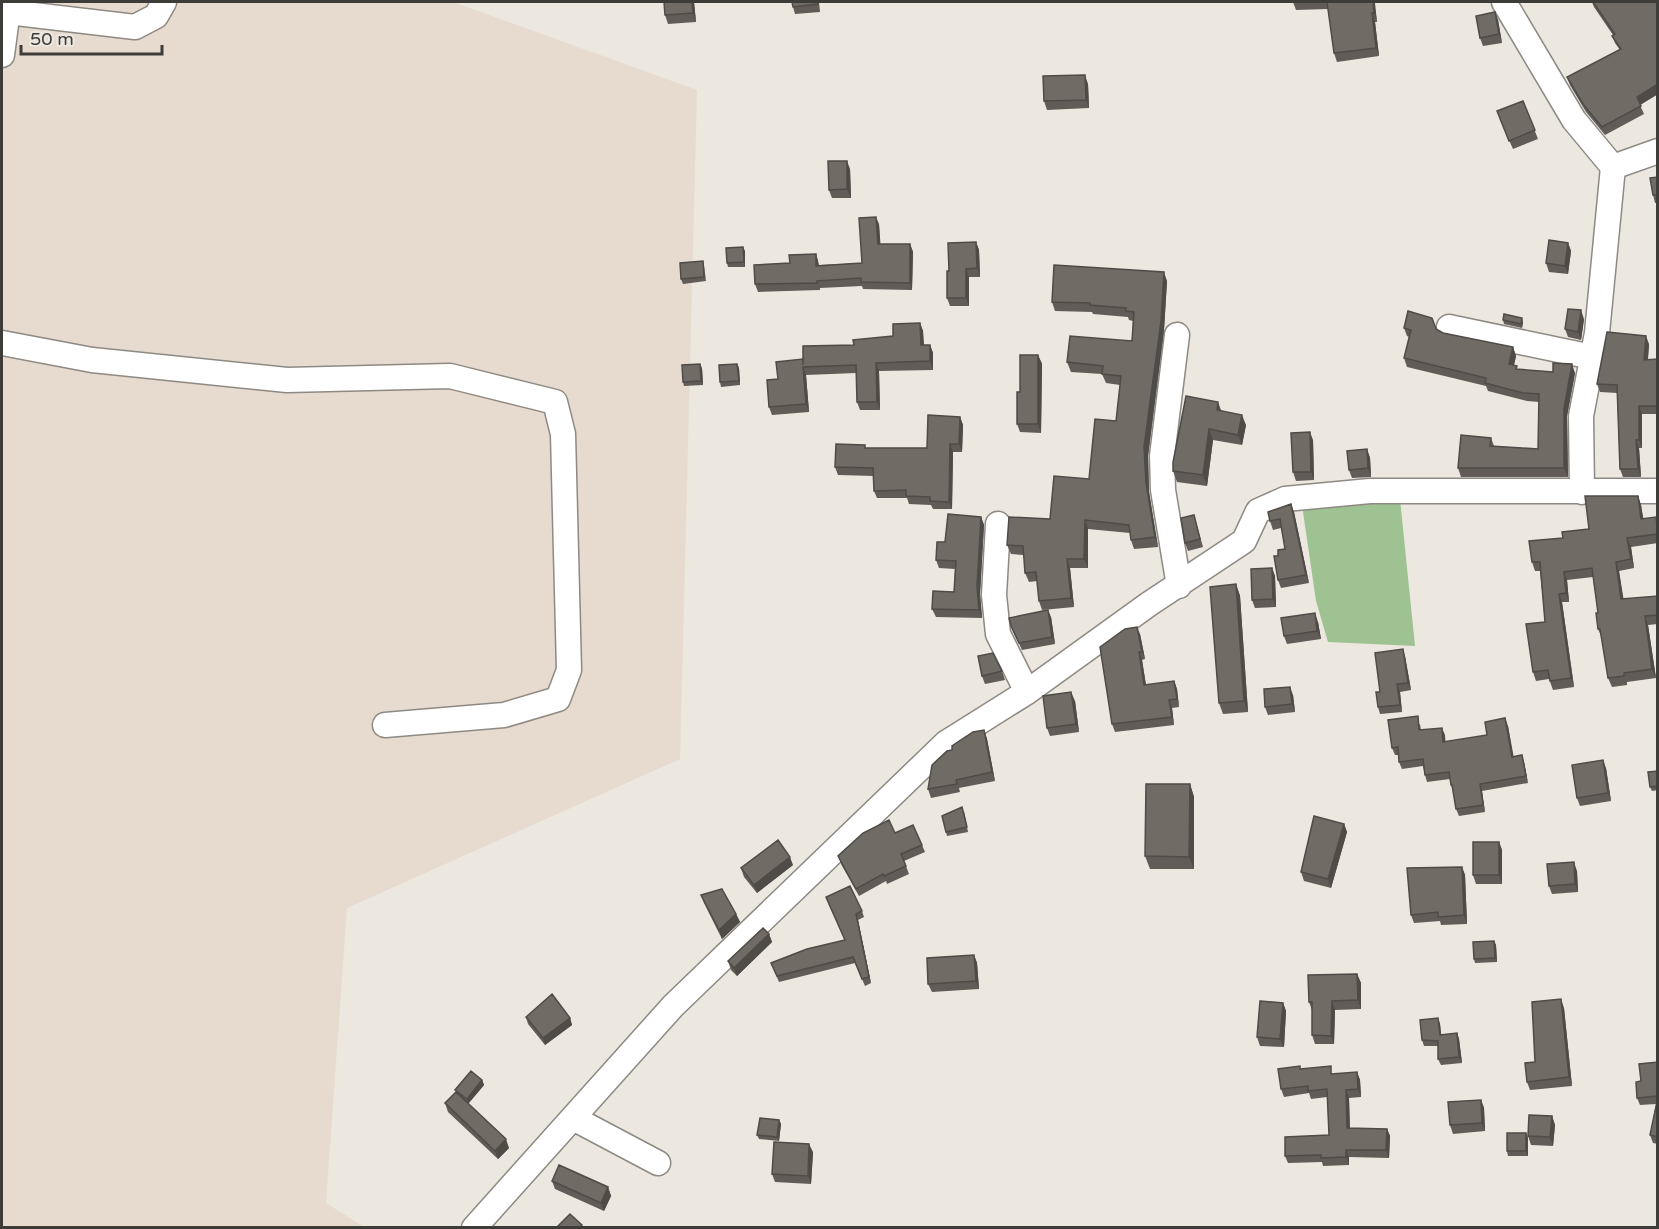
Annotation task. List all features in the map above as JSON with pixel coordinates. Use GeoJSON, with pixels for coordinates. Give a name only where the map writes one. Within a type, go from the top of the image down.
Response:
{"type":"FeatureCollection","features":[{"type":"Feature","properties":{"kind":"street"},"geometry":{"type":"LineString","coordinates":[[2,55],[9,7],[135,27],[156,16],[164,2]]}},
{"type":"Feature","properties":{"kind":"street"},"geometry":{"type":"LineString","coordinates":[[1504,2],[1574,120],[1613,167],[1597,333],[1581,416],[1582,492]]}},
{"type":"Feature","properties":{"kind":"street"},"geometry":{"type":"LineString","coordinates":[[1613,167],[1658,151]]}},
{"type":"Feature","properties":{"kind":"street"},"geometry":{"type":"LineString","coordinates":[[1449,327],[1592,357]]}},
{"type":"Feature","properties":{"kind":"street"},"geometry":{"type":"LineString","coordinates":[[1177,335],[1162,456],[1163,490],[1179,586]]}},
{"type":"Feature","properties":{"kind":"street"},"geometry":{"type":"LineString","coordinates":[[2,343],[92,360],[287,380],[450,376],[555,402],[564,434],[569,670],[558,699],[504,715],[385,724]]}},
{"type":"Feature","properties":{"kind":"street"},"geometry":{"type":"LineString","coordinates":[[474,1227],[673,1006],[946,743],[1027,692],[1149,604],[1244,541],[1258,511],[1285,499],[1370,491],[1658,491]]}},
{"type":"Feature","properties":{"kind":"street"},"geometry":{"type":"LineString","coordinates":[[998,524],[994,595],[998,633],[1027,692]]}},
{"type":"Feature","properties":{"kind":"street"},"geometry":{"type":"LineString","coordinates":[[573,1118],[658,1163]]}},
{"type":"Feature","properties":{"kind":"shaded area"},"geometry":{"type":"Polygon","coordinates":[[[2,2],[453,2],[697,90],[680,759],[347,908],[326,1203],[364,1227],[2,1228],[2,2]]]}},
{"type":"Feature","properties":{"kind":"green space"},"geometry":{"type":"Polygon","coordinates":[[[1400,499],[1415,646],[1328,642],[1316,601],[1302,505],[1400,499]]]}},
{"type":"Feature","properties":{"kind":"building"},"geometry":{"type":"Polygon","coordinates":[[[664,2],[692,2],[693,13],[665,15],[664,2]]]}},
{"type":"Feature","properties":{"kind":"building"},"geometry":{"type":"Polygon","coordinates":[[[792,2],[818,2],[818,4],[793,7],[792,2]]]}},
{"type":"Feature","properties":{"kind":"building"},"geometry":{"type":"Polygon","coordinates":[[[1327,2],[1373,2],[1376,48],[1334,53],[1327,2]]]}},
{"type":"Feature","properties":{"kind":"building"},"geometry":{"type":"Polygon","coordinates":[[[1593,2],[1658,2],[1658,84],[1637,97],[1641,106],[1602,127],[1583,104],[1567,77],[1621,49],[1612,36],[1615,34],[1593,2]]]}},
{"type":"Feature","properties":{"kind":"building"},"geometry":{"type":"Polygon","coordinates":[[[1495,12],[1499,34],[1480,38],[1476,16],[1495,12]]]}},
{"type":"Feature","properties":{"kind":"building"},"geometry":{"type":"Polygon","coordinates":[[[1085,75],[1086,100],[1044,101],[1043,76],[1085,75]]]}},
{"type":"Feature","properties":{"kind":"building"},"geometry":{"type":"Polygon","coordinates":[[[1523,101],[1535,130],[1509,141],[1497,111],[1523,101]]]}},
{"type":"Feature","properties":{"kind":"building"},"geometry":{"type":"Polygon","coordinates":[[[828,161],[847,161],[847,189],[829,190],[828,161]]]}},
{"type":"Feature","properties":{"kind":"building"},"geometry":{"type":"Polygon","coordinates":[[[1658,177],[1658,195],[1653,195],[1650,178],[1658,177]]]}},
{"type":"Feature","properties":{"kind":"building"},"geometry":{"type":"Polygon","coordinates":[[[876,217],[878,244],[910,244],[910,283],[861,282],[861,278],[817,281],[817,283],[755,284],[754,265],[790,263],[789,255],[816,254],[816,266],[862,263],[859,218],[876,217]]]}},
{"type":"Feature","properties":{"kind":"building"},"geometry":{"type":"Polygon","coordinates":[[[1549,240],[1568,243],[1565,266],[1546,263],[1549,240]]]}},
{"type":"Feature","properties":{"kind":"building"},"geometry":{"type":"Polygon","coordinates":[[[976,242],[977,268],[966,269],[966,298],[947,298],[948,243],[976,242]]]}},
{"type":"Feature","properties":{"kind":"building"},"geometry":{"type":"Polygon","coordinates":[[[743,247],[744,262],[727,263],[726,248],[743,247]]]}},
{"type":"Feature","properties":{"kind":"building"},"geometry":{"type":"Polygon","coordinates":[[[703,261],[704,277],[681,279],[680,263],[703,261]]]}},
{"type":"Feature","properties":{"kind":"building"},"geometry":{"type":"Polygon","coordinates":[[[1054,265],[1164,272],[1161,321],[1144,447],[1146,483],[1155,537],[1131,540],[1129,525],[1085,520],[1084,559],[1067,559],[1071,598],[1039,601],[1036,572],[1025,573],[1023,546],[1007,545],[1009,517],[1050,519],[1054,476],[1089,479],[1095,419],[1116,421],[1121,376],[1102,374],[1103,366],[1067,362],[1070,336],[1132,341],[1134,312],[1126,311],[1126,308],[1090,305],[1090,303],[1052,302],[1054,265]]]}},
{"type":"Feature","properties":{"kind":"building"},"geometry":{"type":"Polygon","coordinates":[[[1568,309],[1581,310],[1578,332],[1565,329],[1568,309]]]}},
{"type":"Feature","properties":{"kind":"building"},"geometry":{"type":"Polygon","coordinates":[[[1408,311],[1432,318],[1436,329],[1443,333],[1513,347],[1509,364],[1517,366],[1516,369],[1553,372],[1553,363],[1572,364],[1564,408],[1564,468],[1458,468],[1461,435],[1491,438],[1490,446],[1538,449],[1539,394],[1523,393],[1485,383],[1486,378],[1404,358],[1411,330],[1404,328],[1408,311]]]}},
{"type":"Feature","properties":{"kind":"building"},"geometry":{"type":"Polygon","coordinates":[[[1504,314],[1522,318],[1521,324],[1503,320],[1504,314]]]}},
{"type":"Feature","properties":{"kind":"building"},"geometry":{"type":"Polygon","coordinates":[[[920,323],[921,345],[930,345],[930,361],[876,363],[877,402],[857,402],[856,365],[803,367],[806,404],[769,407],[767,380],[778,379],[776,362],[803,359],[803,346],[854,345],[853,340],[893,336],[893,324],[920,323]]]}},
{"type":"Feature","properties":{"kind":"building"},"geometry":{"type":"Polygon","coordinates":[[[1607,332],[1646,336],[1644,360],[1658,359],[1658,406],[1639,406],[1639,440],[1636,440],[1638,469],[1620,469],[1617,385],[1597,384],[1607,332]]]}},
{"type":"Feature","properties":{"kind":"building"},"geometry":{"type":"Polygon","coordinates":[[[1020,355],[1038,355],[1038,424],[1017,424],[1020,355]]]}},
{"type":"Feature","properties":{"kind":"building"},"geometry":{"type":"Polygon","coordinates":[[[700,364],[701,381],[683,382],[682,365],[700,364]]]}},
{"type":"Feature","properties":{"kind":"building"},"geometry":{"type":"Polygon","coordinates":[[[737,364],[739,381],[720,382],[719,365],[737,364]]]}},
{"type":"Feature","properties":{"kind":"building"},"geometry":{"type":"Polygon","coordinates":[[[1186,396],[1218,402],[1217,410],[1242,415],[1238,435],[1209,429],[1203,475],[1173,471],[1186,396]]]}},
{"type":"Feature","properties":{"kind":"building"},"geometry":{"type":"Polygon","coordinates":[[[928,415],[960,417],[959,444],[950,444],[949,502],[930,501],[930,497],[906,496],[906,490],[874,491],[873,468],[835,467],[836,444],[865,445],[865,448],[927,448],[928,415]]]}},
{"type":"Feature","properties":{"kind":"building"},"geometry":{"type":"Polygon","coordinates":[[[1310,432],[1311,472],[1293,472],[1291,433],[1310,432]]]}},
{"type":"Feature","properties":{"kind":"building"},"geometry":{"type":"Polygon","coordinates":[[[1367,449],[1368,468],[1349,470],[1347,451],[1367,449]]]}},
{"type":"Feature","properties":{"kind":"building"},"geometry":{"type":"Polygon","coordinates":[[[1585,496],[1638,496],[1641,519],[1656,517],[1658,534],[1627,538],[1631,559],[1616,562],[1621,599],[1658,596],[1658,615],[1645,616],[1652,669],[1608,678],[1600,629],[1598,629],[1592,568],[1564,572],[1566,593],[1559,594],[1571,678],[1550,681],[1548,670],[1533,672],[1526,624],[1545,622],[1540,562],[1532,562],[1529,541],[1563,538],[1562,532],[1589,529],[1585,496]]]}},
{"type":"Feature","properties":{"kind":"building"},"geometry":{"type":"Polygon","coordinates":[[[1291,504],[1306,575],[1278,580],[1274,556],[1278,556],[1278,550],[1285,549],[1280,519],[1270,521],[1268,512],[1291,504]]]}},
{"type":"Feature","properties":{"kind":"building"},"geometry":{"type":"Polygon","coordinates":[[[948,514],[981,517],[977,586],[979,610],[932,609],[933,591],[954,592],[956,561],[936,560],[937,542],[945,542],[948,514]]]}},
{"type":"Feature","properties":{"kind":"building"},"geometry":{"type":"Polygon","coordinates":[[[1194,515],[1200,539],[1185,543],[1181,518],[1194,515]]]}},
{"type":"Feature","properties":{"kind":"building"},"geometry":{"type":"Polygon","coordinates":[[[1272,568],[1273,599],[1252,600],[1251,569],[1272,568]]]}},
{"type":"Feature","properties":{"kind":"building"},"geometry":{"type":"Polygon","coordinates":[[[1236,584],[1244,701],[1219,703],[1210,587],[1236,584]]]}},
{"type":"Feature","properties":{"kind":"building"},"geometry":{"type":"Polygon","coordinates":[[[1048,610],[1052,637],[1019,643],[1009,618],[1048,610]]]}},
{"type":"Feature","properties":{"kind":"building"},"geometry":{"type":"Polygon","coordinates":[[[1315,613],[1317,631],[1284,636],[1281,618],[1315,613]]]}},
{"type":"Feature","properties":{"kind":"building"},"geometry":{"type":"Polygon","coordinates":[[[1137,627],[1142,652],[1139,652],[1144,685],[1174,681],[1177,699],[1169,700],[1172,717],[1112,724],[1100,647],[1125,629],[1137,627]]]}},
{"type":"Feature","properties":{"kind":"building"},"geometry":{"type":"Polygon","coordinates":[[[1403,649],[1408,683],[1397,684],[1400,705],[1378,707],[1376,692],[1380,692],[1375,653],[1403,649]]]}},
{"type":"Feature","properties":{"kind":"building"},"geometry":{"type":"Polygon","coordinates":[[[993,653],[1002,671],[982,676],[978,656],[993,653]]]}},
{"type":"Feature","properties":{"kind":"building"},"geometry":{"type":"Polygon","coordinates":[[[1290,687],[1292,704],[1265,707],[1264,689],[1290,687]]]}},
{"type":"Feature","properties":{"kind":"building"},"geometry":{"type":"Polygon","coordinates":[[[1071,692],[1076,724],[1047,728],[1043,696],[1071,692]]]}},
{"type":"Feature","properties":{"kind":"building"},"geometry":{"type":"Polygon","coordinates":[[[1418,716],[1419,730],[1442,728],[1443,742],[1487,735],[1485,722],[1505,718],[1512,757],[1522,755],[1526,776],[1480,784],[1483,805],[1456,809],[1449,772],[1425,775],[1423,759],[1399,762],[1398,747],[1392,748],[1388,720],[1418,716]]]}},
{"type":"Feature","properties":{"kind":"building"},"geometry":{"type":"Polygon","coordinates":[[[984,730],[992,772],[956,780],[957,784],[928,789],[932,765],[947,751],[952,750],[952,746],[973,732],[984,730]]]}},
{"type":"Feature","properties":{"kind":"building"},"geometry":{"type":"Polygon","coordinates":[[[1603,760],[1608,793],[1577,798],[1572,765],[1603,760]]]}},
{"type":"Feature","properties":{"kind":"building"},"geometry":{"type":"Polygon","coordinates":[[[1658,771],[1658,786],[1650,787],[1648,772],[1658,771]]]}},
{"type":"Feature","properties":{"kind":"building"},"geometry":{"type":"Polygon","coordinates":[[[1146,784],[1190,784],[1189,857],[1145,856],[1146,784]]]}},
{"type":"Feature","properties":{"kind":"building"},"geometry":{"type":"Polygon","coordinates":[[[962,807],[967,827],[946,832],[942,816],[962,807]]]}},
{"type":"Feature","properties":{"kind":"building"},"geometry":{"type":"Polygon","coordinates":[[[1314,816],[1344,824],[1328,879],[1301,872],[1314,816]]]}},
{"type":"Feature","properties":{"kind":"building"},"geometry":{"type":"Polygon","coordinates":[[[889,820],[895,833],[913,825],[922,845],[901,854],[906,866],[884,876],[883,874],[856,889],[838,856],[863,833],[889,820]]]}},
{"type":"Feature","properties":{"kind":"building"},"geometry":{"type":"Polygon","coordinates":[[[778,840],[790,857],[754,885],[741,868],[778,840]]]}},
{"type":"Feature","properties":{"kind":"building"},"geometry":{"type":"Polygon","coordinates":[[[1473,842],[1499,842],[1499,875],[1473,875],[1473,842]]]}},
{"type":"Feature","properties":{"kind":"building"},"geometry":{"type":"Polygon","coordinates":[[[1574,862],[1575,884],[1549,886],[1547,864],[1574,862]]]}},
{"type":"Feature","properties":{"kind":"building"},"geometry":{"type":"Polygon","coordinates":[[[1462,867],[1464,915],[1438,917],[1438,912],[1411,915],[1407,868],[1462,867]]]}},
{"type":"Feature","properties":{"kind":"building"},"geometry":{"type":"Polygon","coordinates":[[[850,886],[862,911],[856,914],[869,977],[862,979],[853,957],[777,976],[771,963],[807,949],[845,940],[826,897],[850,886]]]}},
{"type":"Feature","properties":{"kind":"building"},"geometry":{"type":"Polygon","coordinates":[[[722,889],[736,914],[719,930],[701,895],[722,889]]]}},
{"type":"Feature","properties":{"kind":"building"},"geometry":{"type":"Polygon","coordinates":[[[763,928],[769,934],[734,968],[728,961],[763,928]]]}},
{"type":"Feature","properties":{"kind":"building"},"geometry":{"type":"Polygon","coordinates":[[[1494,941],[1495,958],[1474,959],[1473,942],[1494,941]]]}},
{"type":"Feature","properties":{"kind":"building"},"geometry":{"type":"Polygon","coordinates":[[[974,955],[976,981],[928,984],[927,958],[974,955]]]}},
{"type":"Feature","properties":{"kind":"building"},"geometry":{"type":"Polygon","coordinates":[[[1357,974],[1358,1000],[1332,1001],[1331,1036],[1312,1035],[1312,1002],[1309,1002],[1308,975],[1357,974]]]}},
{"type":"Feature","properties":{"kind":"building"},"geometry":{"type":"Polygon","coordinates":[[[552,994],[570,1018],[543,1038],[526,1017],[552,994]]]}},
{"type":"Feature","properties":{"kind":"building"},"geometry":{"type":"Polygon","coordinates":[[[1561,999],[1569,1077],[1527,1082],[1525,1063],[1535,1062],[1532,1002],[1561,999]]]}},
{"type":"Feature","properties":{"kind":"building"},"geometry":{"type":"Polygon","coordinates":[[[1260,1001],[1283,1003],[1280,1039],[1257,1037],[1260,1001]]]}},
{"type":"Feature","properties":{"kind":"building"},"geometry":{"type":"Polygon","coordinates":[[[1438,1018],[1440,1035],[1457,1033],[1459,1057],[1438,1059],[1438,1041],[1422,1040],[1420,1020],[1438,1018]]]}},
{"type":"Feature","properties":{"kind":"building"},"geometry":{"type":"Polygon","coordinates":[[[1658,1062],[1658,1096],[1637,1098],[1636,1082],[1641,1081],[1639,1064],[1658,1062]]]}},
{"type":"Feature","properties":{"kind":"building"},"geometry":{"type":"Polygon","coordinates":[[[1300,1066],[1300,1069],[1331,1066],[1331,1074],[1357,1072],[1358,1089],[1346,1090],[1347,1128],[1387,1129],[1386,1150],[1346,1150],[1346,1157],[1285,1156],[1285,1137],[1329,1135],[1327,1089],[1308,1091],[1308,1086],[1281,1089],[1278,1069],[1300,1066]]]}},
{"type":"Feature","properties":{"kind":"building"},"geometry":{"type":"Polygon","coordinates":[[[471,1071],[482,1080],[467,1099],[455,1090],[471,1071]]]}},
{"type":"Feature","properties":{"kind":"building"},"geometry":{"type":"Polygon","coordinates":[[[456,1092],[506,1139],[495,1151],[445,1103],[456,1092]]]}},
{"type":"Feature","properties":{"kind":"building"},"geometry":{"type":"Polygon","coordinates":[[[1658,1097],[1658,1137],[1650,1135],[1658,1097]]]}},
{"type":"Feature","properties":{"kind":"building"},"geometry":{"type":"Polygon","coordinates":[[[1481,1100],[1482,1123],[1450,1125],[1448,1102],[1481,1100]]]}},
{"type":"Feature","properties":{"kind":"building"},"geometry":{"type":"Polygon","coordinates":[[[1529,1115],[1552,1116],[1550,1137],[1528,1136],[1529,1115]]]}},
{"type":"Feature","properties":{"kind":"building"},"geometry":{"type":"Polygon","coordinates":[[[760,1118],[779,1120],[777,1137],[757,1135],[760,1118]]]}},
{"type":"Feature","properties":{"kind":"building"},"geometry":{"type":"Polygon","coordinates":[[[1507,1133],[1526,1133],[1526,1151],[1507,1151],[1507,1133]]]}},
{"type":"Feature","properties":{"kind":"building"},"geometry":{"type":"Polygon","coordinates":[[[774,1142],[809,1144],[808,1176],[772,1174],[774,1142]]]}},
{"type":"Feature","properties":{"kind":"building"},"geometry":{"type":"Polygon","coordinates":[[[559,1165],[608,1187],[601,1203],[552,1181],[559,1165]]]}},
{"type":"Feature","properties":{"kind":"building"},"geometry":{"type":"Polygon","coordinates":[[[570,1214],[582,1225],[580,1227],[557,1227],[570,1214]]]}}]}
